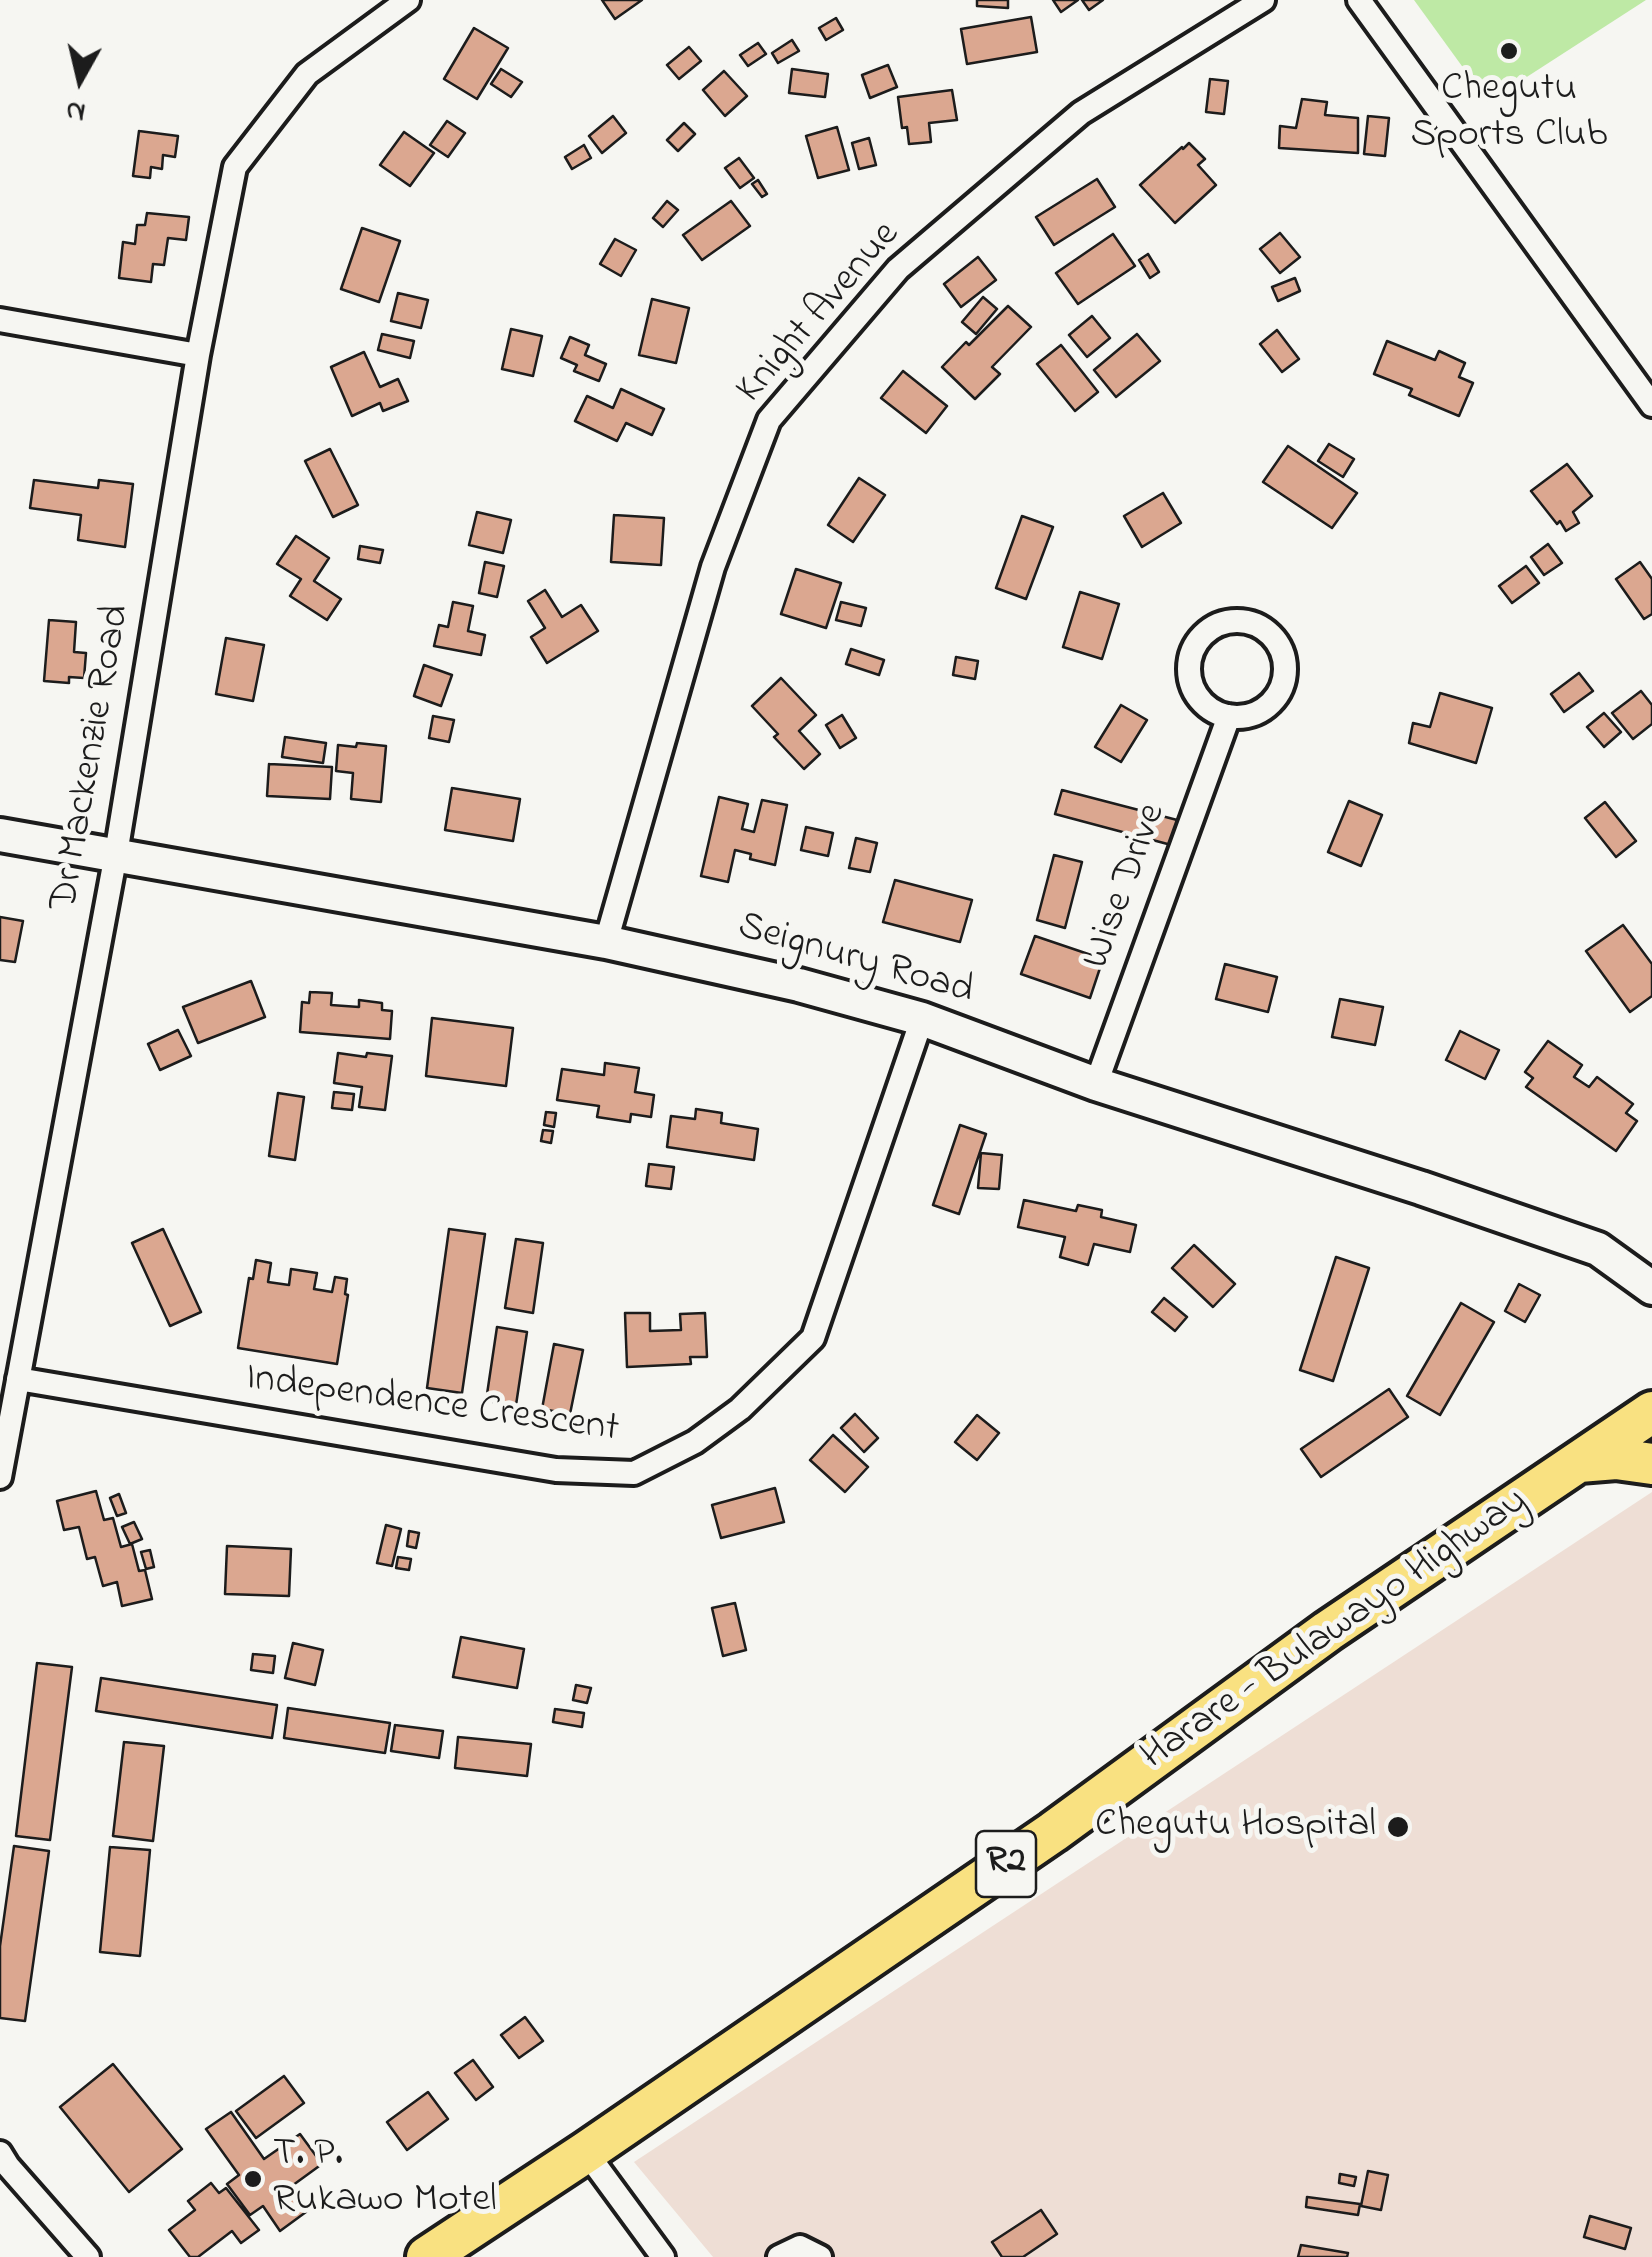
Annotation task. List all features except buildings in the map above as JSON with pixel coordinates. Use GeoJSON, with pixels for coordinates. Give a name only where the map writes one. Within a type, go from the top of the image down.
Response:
{"type":"FeatureCollection","features":[{"type":"Feature","properties":{"kind":"highway","name":"Harare - Bulawayo Highway"},"geometry":{"type":"LineString","coordinates":[[428,2257],[1052,1832],[1328,1631],[1652,1412]]}},
{"type":"Feature","properties":{"kind":"highway"},"geometry":{"type":"LineString","coordinates":[[1579,1462],[1616,1459],[1652,1464]]}},
{"type":"Feature","properties":{"kind":"main road","name":"Seignury Road"},"geometry":{"type":"LineString","coordinates":[[0,835],[606,942],[800,985],[922,1018],[1096,1084],[1598,1249],[1652,1288]]}},
{"type":"Feature","properties":{"kind":"street","name":"Dr Mackenzie Road"},"geometry":{"type":"LineString","coordinates":[[0,1477],[116,854],[198,355],[236,167],[307,74],[408,0]]}},
{"type":"Feature","properties":{"kind":"street","name":"Knight Avenue"},"geometry":{"type":"LineString","coordinates":[[606,942],[712,567],[769,420],[898,270],[1067,124],[1264,0]]}},
{"type":"Feature","properties":{"kind":"street"},"geometry":{"type":"LineString","coordinates":[[1359,0],[1652,405]]}},
{"type":"Feature","properties":{"kind":"street"},"geometry":{"type":"LineString","coordinates":[[0,320],[198,355]]}},
{"type":"Feature","properties":{"kind":"street"},"geometry":{"type":"LineString","coordinates":[[1234,620],[1250,622],[1265,629],[1284,655],[1282,687],[1260,711],[1228,716],[1201,702],[1188,674],[1189,658],[1205,632],[1234,620]]}},
{"type":"Feature","properties":{"kind":"street","name":"Wise Drive"},"geometry":{"type":"LineString","coordinates":[[1096,1084],[1228,716]]}},
{"type":"Feature","properties":{"kind":"street","name":"Independence Crescent"},"geometry":{"type":"LineString","coordinates":[[18,1379],[556,1470],[634,1473],[695,1442],[740,1409],[813,1338],[922,1018]]}},
{"type":"Feature","properties":{"kind":"street"},"geometry":{"type":"LineString","coordinates":[[586,2152],[664,2257]]}},
{"type":"Feature","properties":{"kind":"street"},"geometry":{"type":"LineString","coordinates":[[3,2163],[88,2257]]}},
{"type":"Feature","properties":{"kind":"street"},"geometry":{"type":"LineString","coordinates":[[779,2257],[800,2247],[820,2257]]}},
{"type":"Feature","properties":{"kind":"shaded area","name":"Chegutu Hospital"},"geometry":{"type":"Polygon","coordinates":[[[1652,1492],[1652,2257],[713,2257],[634,2162],[1652,1492]]]}},
{"type":"Feature","properties":{"kind":"green space","name":"Chegutu Sports Club"},"geometry":{"type":"Polygon","coordinates":[[[1414,0],[1646,0],[1488,102],[1414,0]]]}},
{"type":"Feature","properties":{"kind":"place","name":"Chegutu Sports Club"},"geometry":{"type":"Point","coordinates":[1509,51]}},
{"type":"Feature","properties":{"kind":"place","name":"Chegutu Hospital"},"geometry":{"type":"Point","coordinates":[1398,1827]}},
{"type":"Feature","properties":{"kind":"place","name":"T. P. Rukawo Motel"},"geometry":{"type":"Point","coordinates":[253,2179]}}]}
